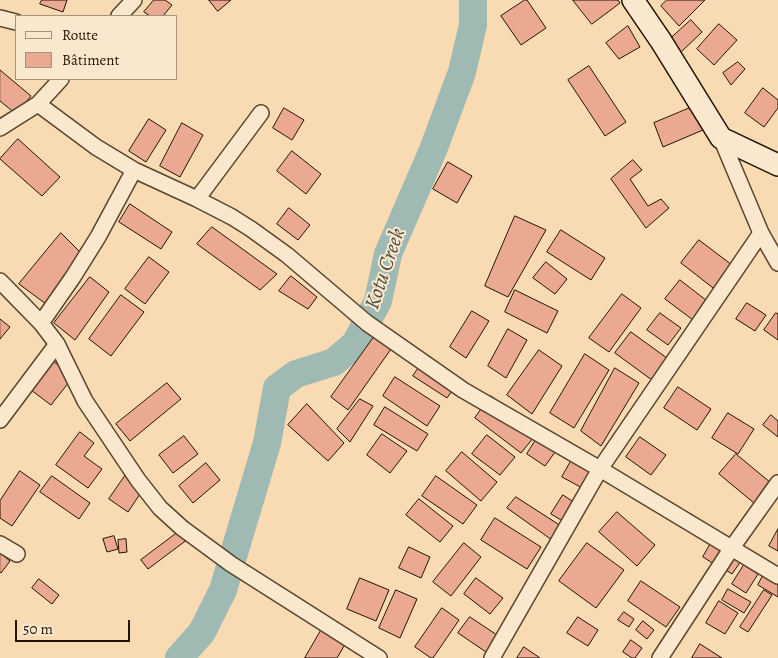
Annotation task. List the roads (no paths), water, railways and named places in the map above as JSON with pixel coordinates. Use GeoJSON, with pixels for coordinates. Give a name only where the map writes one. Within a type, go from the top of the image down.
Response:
{"type":"FeatureCollection","features":[{"type":"Feature","properties":{"kind":"street"},"geometry":{"type":"LineString","coordinates":[[120,15],[134,0]]}},
{"type":"Feature","properties":{"kind":"street"},"geometry":{"type":"LineString","coordinates":[[633,0],[661,41],[721,138],[761,233],[778,263]]}},
{"type":"Feature","properties":{"kind":"street"},"geometry":{"type":"LineString","coordinates":[[0,18],[15,22]]}},
{"type":"Feature","properties":{"kind":"street"},"geometry":{"type":"LineString","coordinates":[[0,128],[38,104],[60,80]]}},
{"type":"Feature","properties":{"kind":"street"},"geometry":{"type":"LineString","coordinates":[[38,104],[96,147],[134,170],[198,199],[258,234],[287,255],[367,322],[463,390],[600,469],[778,576]]}},
{"type":"Feature","properties":{"kind":"street"},"geometry":{"type":"LineString","coordinates":[[198,199],[260,113]]}},
{"type":"Feature","properties":{"kind":"street"},"geometry":{"type":"LineString","coordinates":[[721,138],[778,165]]}},
{"type":"Feature","properties":{"kind":"street"},"geometry":{"type":"LineString","coordinates":[[41,323],[98,237],[134,170]]}},
{"type":"Feature","properties":{"kind":"street"},"geometry":{"type":"LineString","coordinates":[[492,658],[600,469],[761,233]]}},
{"type":"Feature","properties":{"kind":"street"},"geometry":{"type":"LineString","coordinates":[[0,281],[41,323],[57,344],[85,401],[138,480],[160,508],[182,528],[231,564],[379,658]]}},
{"type":"Feature","properties":{"kind":"street"},"geometry":{"type":"LineString","coordinates":[[0,420],[57,344]]}},
{"type":"Feature","properties":{"kind":"street"},"geometry":{"type":"LineString","coordinates":[[660,658],[731,549],[778,483]]}},
{"type":"Feature","properties":{"kind":"street"},"geometry":{"type":"LineString","coordinates":[[0,544],[17,554]]}},
{"type":"Feature","properties":{"kind":"waterway","name":"Kotu Creek"},"geometry":{"type":"LineString","coordinates":[[179,658],[202,632],[223,590],[267,443],[277,388],[296,374],[334,362],[355,344],[378,301],[388,254],[433,150],[462,72],[473,25],[473,0]]}}]}
